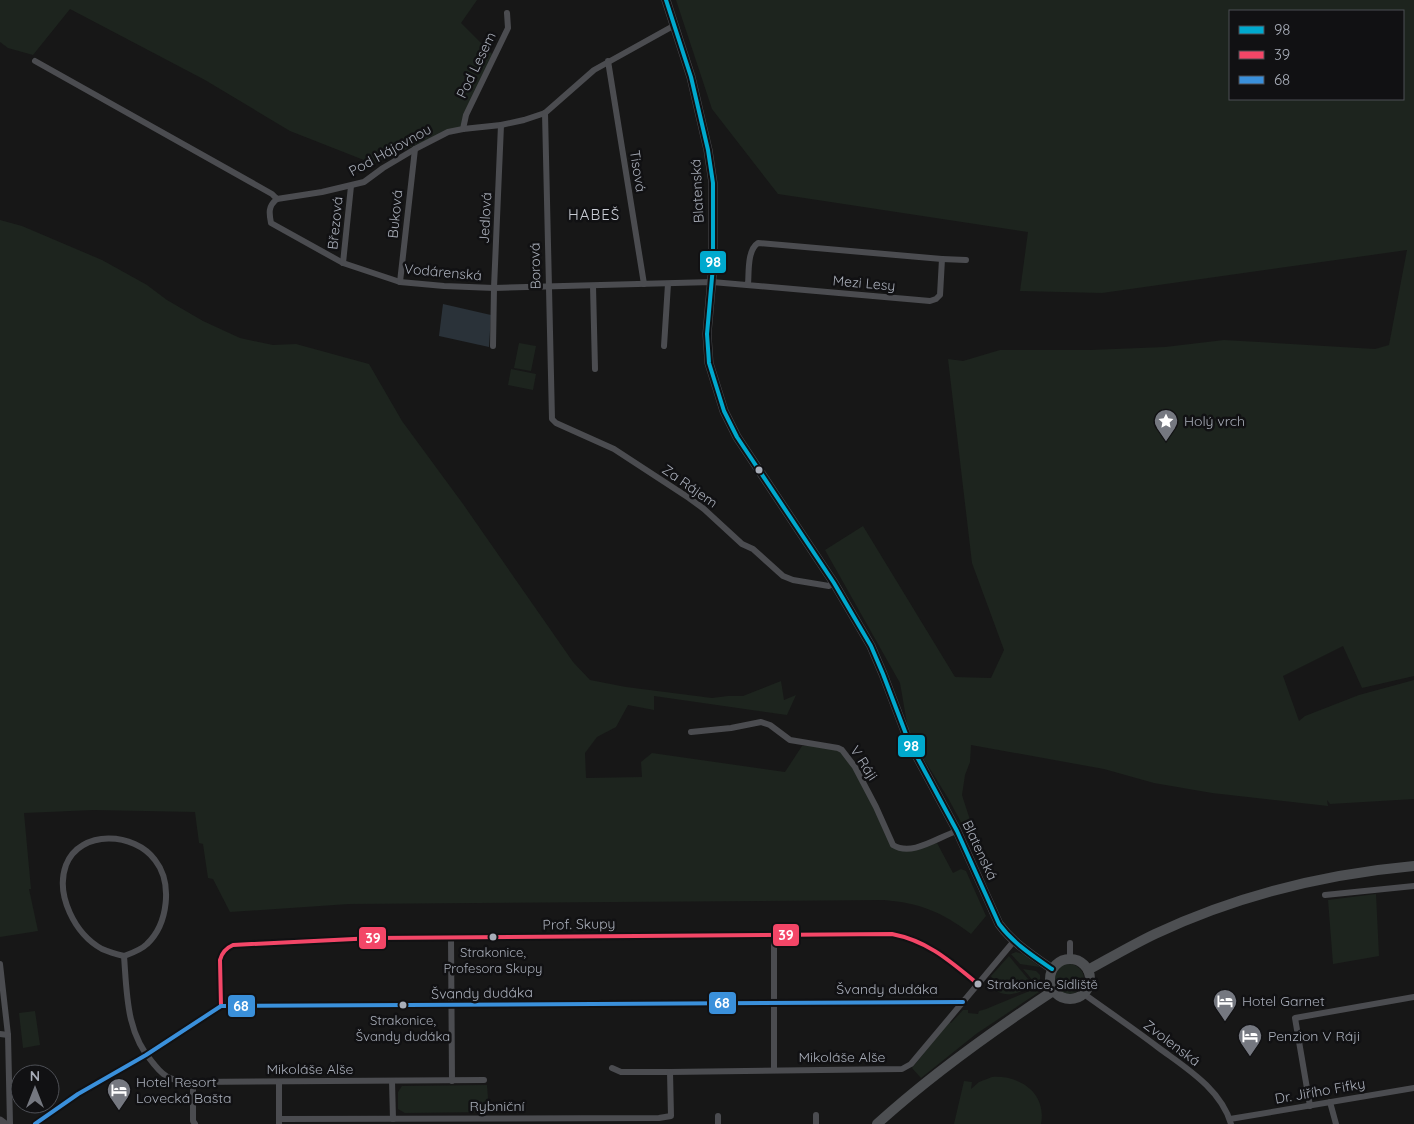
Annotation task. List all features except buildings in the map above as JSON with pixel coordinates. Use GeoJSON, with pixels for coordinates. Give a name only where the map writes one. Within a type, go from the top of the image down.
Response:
{"type":"FeatureCollection","features":[{"type":"Feature","properties":{"kind":"main road"},"geometry":{"type":"LineString","coordinates":[[1088,970],[1155,934],[1230,904],[1334,877],[1414,866]]}},
{"type":"Feature","properties":{"kind":"main road"},"geometry":{"type":"LineString","coordinates":[[1070,959],[1080,962],[1088,970],[1090,983],[1084,994],[1073,1000],[1067,1000],[1052,991],[1049,980],[1052,969],[1060,962],[1070,959]]}},
{"type":"Feature","properties":{"kind":"main road"},"geometry":{"type":"LineString","coordinates":[[876,1124],[965,1050],[1009,1018],[1052,991]]}},
{"type":"Feature","properties":{"kind":"street","name":"Blatenská"},"geometry":{"type":"LineString","coordinates":[[666,0],[691,78],[710,158],[713,183],[712,282],[707,334],[709,363],[724,411],[737,437],[834,583],[871,646],[902,726],[957,831],[994,916],[1014,941],[1052,969]]}},
{"type":"Feature","properties":{"kind":"street","name":"Pod Lesem"},"geometry":{"type":"LineString","coordinates":[[463,129],[466,115],[508,28],[507,13]]}},
{"type":"Feature","properties":{"kind":"street","name":"Pod Hájovnou"},"geometry":{"type":"LineString","coordinates":[[277,199],[364,182],[383,168],[448,132],[501,125],[545,113],[594,70],[675,25]]}},
{"type":"Feature","properties":{"kind":"street"},"geometry":{"type":"LineString","coordinates":[[35,61],[272,194],[277,199]]}},
{"type":"Feature","properties":{"kind":"street","name":"Tisová"},"geometry":{"type":"LineString","coordinates":[[608,61],[644,284]]}},
{"type":"Feature","properties":{"kind":"street","name":"Borová"},"geometry":{"type":"LineString","coordinates":[[545,113],[552,419]]}},
{"type":"Feature","properties":{"kind":"street","name":"Jedlová"},"geometry":{"type":"LineString","coordinates":[[494,346],[494,288],[501,125]]}},
{"type":"Feature","properties":{"kind":"street","name":"Buková"},"geometry":{"type":"LineString","coordinates":[[400,282],[415,149]]}},
{"type":"Feature","properties":{"kind":"street","name":"Březová"},"geometry":{"type":"LineString","coordinates":[[343,263],[351,186]]}},
{"type":"Feature","properties":{"kind":"street","name":"Vodárenská"},"geometry":{"type":"LineString","coordinates":[[277,199],[271,203],[269,212],[271,223],[343,263],[400,282],[494,288],[712,282]]}},
{"type":"Feature","properties":{"kind":"street"},"geometry":{"type":"LineString","coordinates":[[748,285],[752,251],[754,245],[758,243],[966,260]]}},
{"type":"Feature","properties":{"kind":"street","name":"Mezi Lesy"},"geometry":{"type":"LineString","coordinates":[[712,282],[930,301],[936,300],[940,295],[942,259]]}},
{"type":"Feature","properties":{"kind":"street"},"geometry":{"type":"LineString","coordinates":[[664,346],[668,284]]}},
{"type":"Feature","properties":{"kind":"street"},"geometry":{"type":"LineString","coordinates":[[593,286],[595,369]]}},
{"type":"Feature","properties":{"kind":"street","name":"Za Rájem"},"geometry":{"type":"LineString","coordinates":[[552,419],[556,423],[614,449],[689,498],[704,509],[742,544],[754,549],[783,576],[793,580],[829,586],[834,583]]}},
{"type":"Feature","properties":{"kind":"street","name":"V Ráji"},"geometry":{"type":"LineString","coordinates":[[691,732],[732,728],[761,722],[770,725],[790,740],[838,748],[846,754],[854,767],[876,807],[893,845],[897,848],[909,848],[957,831]]}},
{"type":"Feature","properties":{"kind":"street"},"geometry":{"type":"LineString","coordinates":[[109,838],[128,841],[148,852],[156,860],[166,884],[164,912],[155,934],[147,944],[124,956],[102,948],[89,939],[72,918],[64,891],[64,874],[70,857],[81,846],[101,839],[109,838]]}},
{"type":"Feature","properties":{"kind":"street"},"geometry":{"type":"LineString","coordinates":[[1325,895],[1414,886]]}},
{"type":"Feature","properties":{"kind":"street"},"geometry":{"type":"LineString","coordinates":[[774,934],[774,1070]]}},
{"type":"Feature","properties":{"kind":"street","name":"Prof. Skupy"},"geometry":{"type":"LineString","coordinates":[[222,1006],[220,960],[225,950],[234,945],[374,938],[892,934],[908,937],[936,951],[978,984]]}},
{"type":"Feature","properties":{"kind":"street"},"geometry":{"type":"LineString","coordinates":[[451,938],[452,1080]]}},
{"type":"Feature","properties":{"kind":"street","name":"Mikoláše Alše"},"geometry":{"type":"LineString","coordinates":[[612,1068],[621,1072],[902,1069],[911,1064],[1014,941]]}},
{"type":"Feature","properties":{"kind":"street"},"geometry":{"type":"LineString","coordinates":[[1070,943],[1070,959]]}},
{"type":"Feature","properties":{"kind":"street","name":"Mikoláše Alše"},"geometry":{"type":"LineString","coordinates":[[124,956],[128,1014],[134,1032],[146,1055],[167,1077],[193,1082],[484,1080]]}},
{"type":"Feature","properties":{"kind":"street"},"geometry":{"type":"LineString","coordinates":[[0,964],[8,1035],[10,1124]]}},
{"type":"Feature","properties":{"kind":"street","name":"Zvolenská"},"geometry":{"type":"LineString","coordinates":[[1084,994],[1192,1072],[1210,1089],[1230,1122]]}},
{"type":"Feature","properties":{"kind":"street"},"geometry":{"type":"LineString","coordinates":[[1310,1106],[1294,1018],[1414,997]]}},
{"type":"Feature","properties":{"kind":"street","name":"Švandy dudáka"},"geometry":{"type":"LineString","coordinates":[[222,1006],[963,1002]]}},
{"type":"Feature","properties":{"kind":"street"},"geometry":{"type":"LineString","coordinates":[[35,1124],[78,1094],[146,1055],[222,1006]]}},
{"type":"Feature","properties":{"kind":"street"},"geometry":{"type":"LineString","coordinates":[[0,1034],[8,1035]]}},
{"type":"Feature","properties":{"kind":"street","name":"Rybniční"},"geometry":{"type":"LineString","coordinates":[[279,1122],[393,1119],[550,1121],[659,1118],[671,1116],[670,1072]]}},
{"type":"Feature","properties":{"kind":"street"},"geometry":{"type":"LineString","coordinates":[[392,1081],[393,1119]]}},
{"type":"Feature","properties":{"kind":"street"},"geometry":{"type":"LineString","coordinates":[[193,1082],[193,1123]]}},
{"type":"Feature","properties":{"kind":"street"},"geometry":{"type":"LineString","coordinates":[[279,1082],[279,1122]]}},
{"type":"Feature","properties":{"kind":"street","name":"Dr. Jiřího Fifky"},"geometry":{"type":"LineString","coordinates":[[1230,1122],[1414,1088]]}},
{"type":"Feature","properties":{"kind":"street"},"geometry":{"type":"LineString","coordinates":[[1330,1102],[1336,1124]]}},
{"type":"Feature","properties":{"kind":"street"},"geometry":{"type":"LineString","coordinates":[[816,1115],[816,1124]]}},
{"type":"Feature","properties":{"kind":"street"},"geometry":{"type":"LineString","coordinates":[[718,1116],[718,1124]]}},
{"type":"Feature","properties":{"kind":"street"},"geometry":{"type":"LineString","coordinates":[[0,1121],[4,1124]]}},
{"type":"Feature","properties":{"kind":"shaded area"},"geometry":{"type":"Polygon","coordinates":[[[0,0],[477,0],[461,23],[496,58],[460,127],[374,164],[290,131],[205,80],[70,9],[33,55],[8,48],[0,42],[0,0]]]}},
{"type":"Feature","properties":{"kind":"shaded area"},"geometry":{"type":"Polygon","coordinates":[[[676,0],[1414,0],[1414,676],[1362,688],[1343,646],[1283,676],[1299,721],[1305,716],[1359,695],[1414,680],[1414,799],[1330,804],[1327,800],[1328,806],[1212,793],[1154,783],[1104,769],[971,745],[970,762],[965,775],[962,795],[970,820],[970,839],[948,798],[909,735],[900,683],[825,550],[863,526],[955,677],[991,678],[1004,650],[972,563],[948,359],[963,361],[1000,350],[1090,350],[1165,347],[1224,340],[1375,349],[1389,345],[1407,250],[1102,293],[1020,291],[1028,232],[778,194],[712,109],[676,0]]]}},
{"type":"Feature","properties":{"kind":"shaded area"},"geometry":{"type":"Polygon","coordinates":[[[0,220],[22,226],[102,260],[147,285],[167,300],[203,321],[240,338],[273,345],[296,344],[369,364],[402,421],[463,504],[573,662],[590,680],[626,687],[712,698],[743,696],[781,681],[784,700],[796,695],[787,715],[654,696],[654,710],[628,705],[616,727],[597,737],[585,753],[586,778],[642,777],[641,762],[652,753],[785,772],[802,746],[833,745],[848,755],[890,840],[904,851],[937,843],[953,873],[961,869],[966,871],[986,916],[971,934],[940,914],[920,906],[884,900],[349,904],[230,912],[213,879],[208,878],[203,844],[199,843],[195,812],[94,810],[24,813],[31,889],[29,889],[38,931],[0,937],[0,220]]]}},
{"type":"Feature","properties":{"kind":"shaded area"},"geometry":{"type":"Polygon","coordinates":[[[443,304],[491,315],[489,347],[439,336],[443,304]]]}},
{"type":"Feature","properties":{"kind":"shaded area"},"geometry":{"type":"Polygon","coordinates":[[[519,343],[536,346],[531,371],[514,368],[519,343]]]}},
{"type":"Feature","properties":{"kind":"shaded area"},"geometry":{"type":"Polygon","coordinates":[[[511,369],[536,374],[533,390],[508,385],[511,369]]]}},
{"type":"Feature","properties":{"kind":"shaded area"},"geometry":{"type":"Polygon","coordinates":[[[1376,894],[1379,956],[1333,964],[1328,900],[1376,894]]]}},
{"type":"Feature","properties":{"kind":"shaded area"},"geometry":{"type":"Polygon","coordinates":[[[1016,952],[1023,954],[1040,967],[1020,964],[1011,954],[1016,952]]]}},
{"type":"Feature","properties":{"kind":"shaded area"},"geometry":{"type":"Polygon","coordinates":[[[1009,956],[1033,985],[1032,987],[1018,993],[1009,994],[1000,993],[995,990],[991,976],[1009,956]]]}},
{"type":"Feature","properties":{"kind":"shaded area"},"geometry":{"type":"Polygon","coordinates":[[[1069,964],[1080,968],[1084,979],[1080,990],[1069,994],[1058,990],[1054,979],[1058,968],[1069,964]]]}},
{"type":"Feature","properties":{"kind":"shaded area"},"geometry":{"type":"Polygon","coordinates":[[[1023,969],[1036,971],[1040,975],[1040,983],[1035,983],[1023,969]]]}},
{"type":"Feature","properties":{"kind":"shaded area"},"geometry":{"type":"Polygon","coordinates":[[[1032,990],[1039,992],[976,1034],[921,1078],[912,1068],[949,1022],[951,1023],[963,1010],[968,1010],[968,1013],[978,1014],[979,1011],[1032,990]]]}},
{"type":"Feature","properties":{"kind":"shaded area"},"geometry":{"type":"Polygon","coordinates":[[[35,1011],[40,1045],[23,1048],[19,1013],[35,1011]]]}},
{"type":"Feature","properties":{"kind":"shaded area"},"geometry":{"type":"Polygon","coordinates":[[[992,1077],[1012,1079],[1029,1088],[1036,1095],[1040,1103],[1042,1113],[1041,1124],[954,1124],[964,1081],[972,1082],[971,1089],[979,1082],[992,1077]]]}},
{"type":"Feature","properties":{"kind":"shaded area"},"geometry":{"type":"Polygon","coordinates":[[[487,1085],[489,1112],[405,1113],[398,1109],[398,1092],[402,1086],[487,1085]]]}},
{"type":"Feature","properties":{"kind":"transit line","name":"98"},"geometry":{"type":"LineString","coordinates":[[666,0],[691,77],[708,150],[713,183],[713,266],[707,334],[709,363],[724,411],[737,437],[834,583],[871,646],[909,742],[957,831],[999,924],[1017,943],[1052,969]]}},
{"type":"Feature","properties":{"kind":"transit line","name":"39"},"geometry":{"type":"LineString","coordinates":[[221,1006],[220,960],[228,947],[233,945],[374,938],[892,934],[905,937],[928,947],[978,984]]}},
{"type":"Feature","properties":{"kind":"transit line","name":"68"},"geometry":{"type":"LineString","coordinates":[[35,1124],[78,1094],[146,1055],[221,1006],[963,1002]]}},
{"type":"Feature","properties":{"kind":"place","name":"Holý vrch"},"geometry":{"type":"Point","coordinates":[1166,442]}},
{"type":"Feature","properties":{"kind":"place","name":"Strakonice, Profesora Skupy"},"geometry":{"type":"Point","coordinates":[493,937]}},
{"type":"Feature","properties":{"kind":"place","name":"Strakonice, Sídliště"},"geometry":{"type":"Point","coordinates":[978,984]}},
{"type":"Feature","properties":{"kind":"place","name":"Strakonice, Švandy dudáka"},"geometry":{"type":"Point","coordinates":[403,1005]}},
{"type":"Feature","properties":{"kind":"place","name":"Hotel Garnet"},"geometry":{"type":"Point","coordinates":[1225,1022]}},
{"type":"Feature","properties":{"kind":"place","name":"Penzion V Ráji"},"geometry":{"type":"Point","coordinates":[1250,1057]}},
{"type":"Feature","properties":{"kind":"place","name":"Hotel Resort Lovecká Bašta"},"geometry":{"type":"Point","coordinates":[119,1111]}},
{"type":"Feature","properties":{"kind":"district","name":"HABEŠ"},"geometry":{"type":"Point","coordinates":[594,214]}}]}
